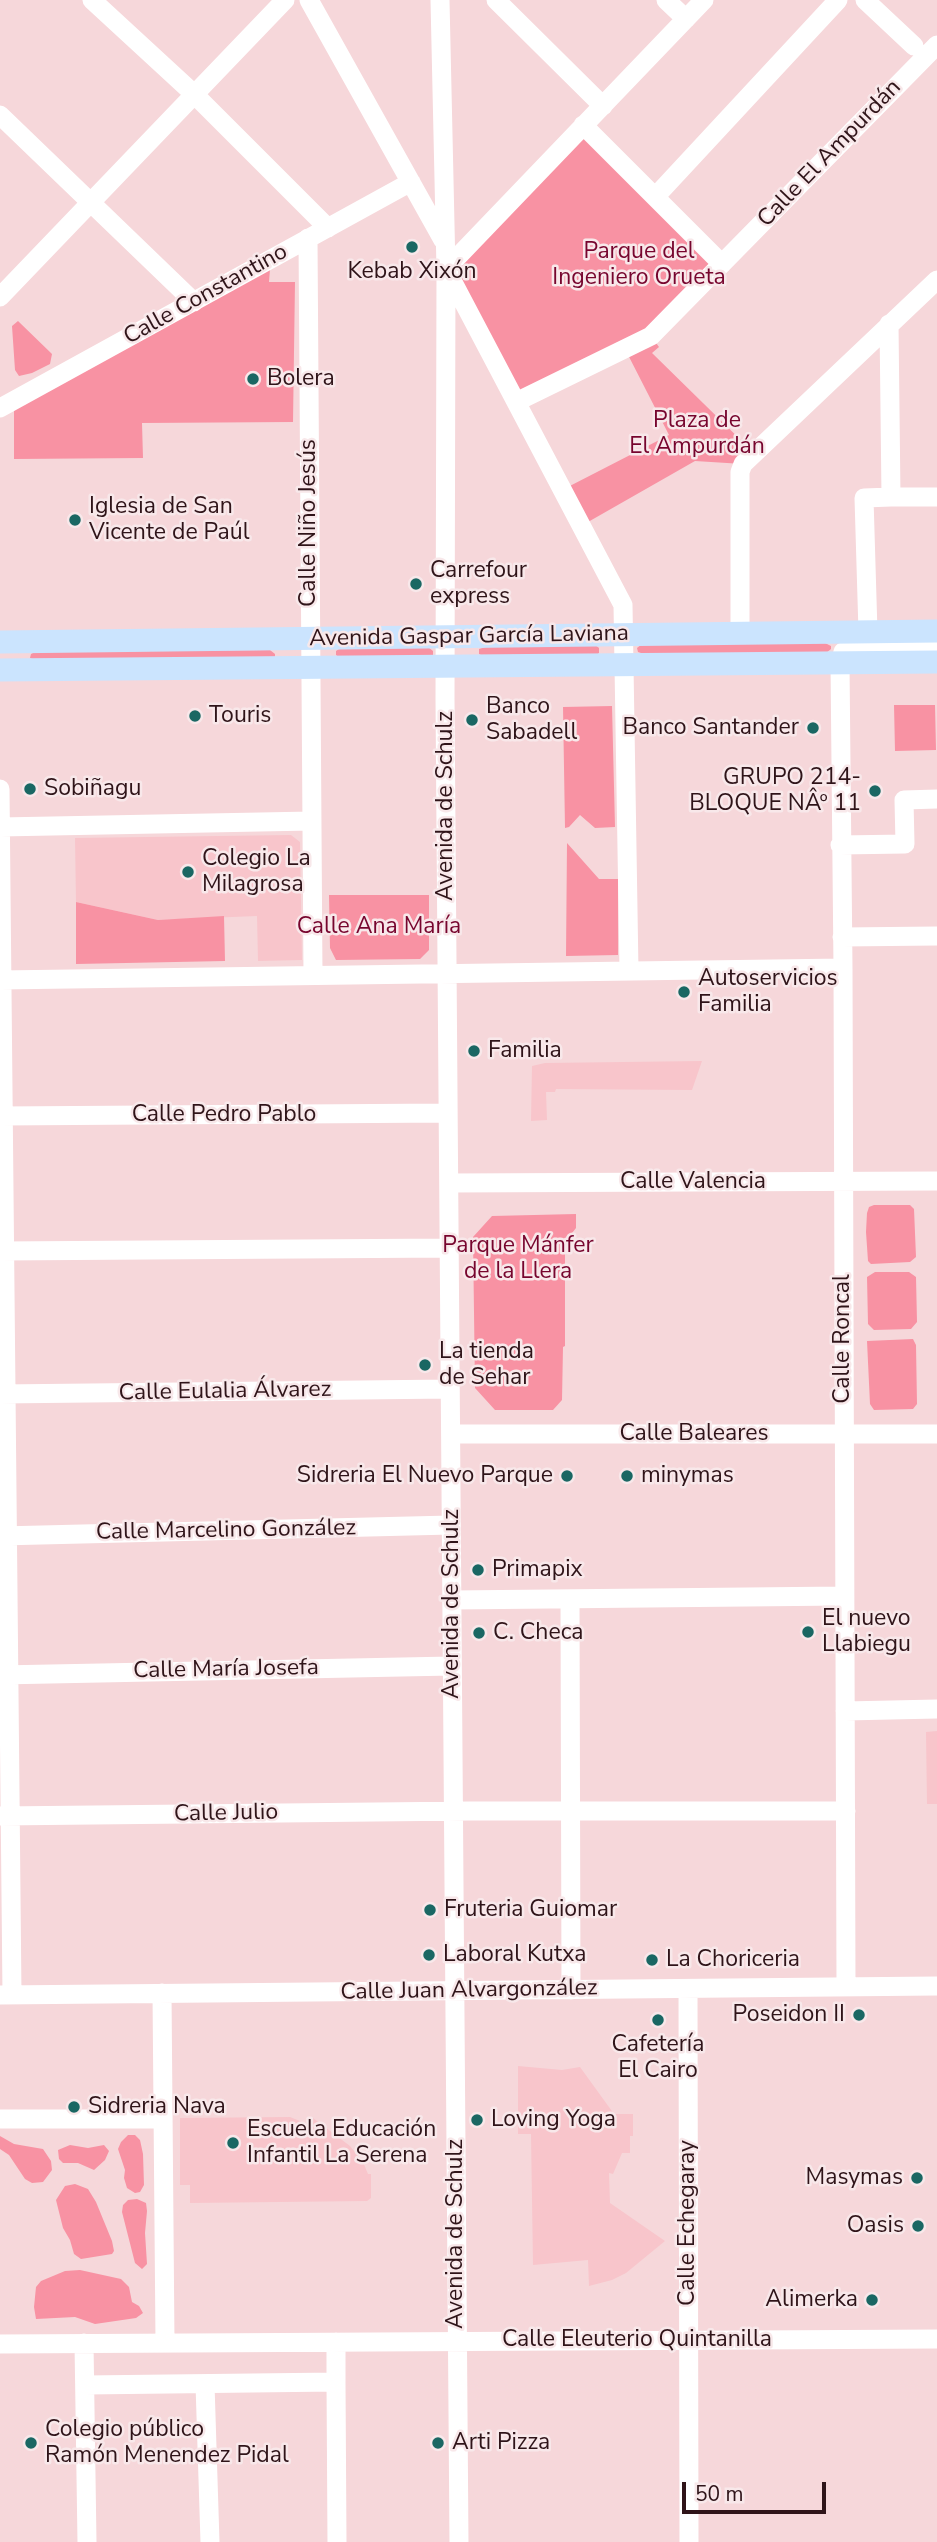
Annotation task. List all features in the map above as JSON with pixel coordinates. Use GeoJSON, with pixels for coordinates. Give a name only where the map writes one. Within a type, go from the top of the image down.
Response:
{"type":"FeatureCollection","features":[{"type":"Feature","properties":{"kind":"main road","name":"Avenida Gaspar García Laviana"},"geometry":{"type":"LineString","coordinates":[[0,642],[937,631]]}},
{"type":"Feature","properties":{"kind":"main road","name":"Avenida Gaspar García Laviana"},"geometry":{"type":"LineString","coordinates":[[0,670],[937,662]]}},
{"type":"Feature","properties":{"kind":"street"},"geometry":{"type":"LineString","coordinates":[[92,0],[194,94],[328,228]]}},
{"type":"Feature","properties":{"kind":"street"},"geometry":{"type":"LineString","coordinates":[[0,297],[285,0]]}},
{"type":"Feature","properties":{"kind":"street"},"geometry":{"type":"LineString","coordinates":[[309,0],[445,244]]}},
{"type":"Feature","properties":{"kind":"street"},"geometry":{"type":"LineString","coordinates":[[440,0],[446,270],[445,637]]}},
{"type":"Feature","properties":{"kind":"street"},"geometry":{"type":"LineString","coordinates":[[496,0],[603,106]]}},
{"type":"Feature","properties":{"kind":"street"},"geometry":{"type":"LineString","coordinates":[[666,0],[685,19]]}},
{"type":"Feature","properties":{"kind":"street"},"geometry":{"type":"LineString","coordinates":[[446,270],[704,0]]}},
{"type":"Feature","properties":{"kind":"street"},"geometry":{"type":"LineString","coordinates":[[656,197],[838,0]]}},
{"type":"Feature","properties":{"kind":"street"},"geometry":{"type":"LineString","coordinates":[[865,0],[914,46]]}},
{"type":"Feature","properties":{"kind":"street","name":"Calle El Ampurdán"},"geometry":{"type":"LineString","coordinates":[[516,402],[651,336],[937,45]]}},
{"type":"Feature","properties":{"kind":"street"},"geometry":{"type":"LineString","coordinates":[[0,115],[194,302]]}},
{"type":"Feature","properties":{"kind":"street"},"geometry":{"type":"LineString","coordinates":[[583,125],[722,264]]}},
{"type":"Feature","properties":{"kind":"street","name":"Calle Constantino"},"geometry":{"type":"LineString","coordinates":[[0,408],[411,182]]}},
{"type":"Feature","properties":{"kind":"street","name":"Calle Niño Jesús"},"geometry":{"type":"LineString","coordinates":[[308,238],[313,975]]}},
{"type":"Feature","properties":{"kind":"street"},"geometry":{"type":"LineString","coordinates":[[446,270],[623,605],[629,971]]}},
{"type":"Feature","properties":{"kind":"street"},"geometry":{"type":"LineString","coordinates":[[740,633],[740,472],[743,464],[937,280]]}},
{"type":"Feature","properties":{"kind":"street"},"geometry":{"type":"LineString","coordinates":[[889,324],[891,497]]}},
{"type":"Feature","properties":{"kind":"street"},"geometry":{"type":"LineString","coordinates":[[868,632],[864,498],[937,497]]}},
{"type":"Feature","properties":{"kind":"street","name":"Avenida de Schulz"},"geometry":{"type":"LineString","coordinates":[[445,637],[459,2542]]}},
{"type":"Feature","properties":{"kind":"street"},"geometry":{"type":"LineString","coordinates":[[840,663],[843,652],[854,648],[937,643]]}},
{"type":"Feature","properties":{"kind":"street","name":"Calle Roncal"},"geometry":{"type":"LineString","coordinates":[[840,663],[846,1986]]}},
{"type":"Feature","properties":{"kind":"street"},"geometry":{"type":"LineString","coordinates":[[0,789],[6,1995]]}},
{"type":"Feature","properties":{"kind":"street"},"geometry":{"type":"LineString","coordinates":[[841,845],[905,844],[904,800],[937,799]]}},
{"type":"Feature","properties":{"kind":"street"},"geometry":{"type":"LineString","coordinates":[[1,827],[312,821]]}},
{"type":"Feature","properties":{"kind":"street"},"geometry":{"type":"LineString","coordinates":[[842,937],[937,936]]}},
{"type":"Feature","properties":{"kind":"street"},"geometry":{"type":"LineString","coordinates":[[1,980],[843,968]]}},
{"type":"Feature","properties":{"kind":"street","name":"Calle Pedro Pablo"},"geometry":{"type":"LineString","coordinates":[[2,1116],[448,1113]]}},
{"type":"Feature","properties":{"kind":"street","name":"Calle Valencia"},"geometry":{"type":"LineString","coordinates":[[449,1182],[937,1181]]}},
{"type":"Feature","properties":{"kind":"street"},"geometry":{"type":"LineString","coordinates":[[2,1251],[449,1248]]}},
{"type":"Feature","properties":{"kind":"street","name":"Calle Eulalia Álvarez"},"geometry":{"type":"LineString","coordinates":[[3,1394],[450,1389]]}},
{"type":"Feature","properties":{"kind":"street","name":"Calle Baleares"},"geometry":{"type":"LineString","coordinates":[[451,1434],[937,1434]]}},
{"type":"Feature","properties":{"kind":"street","name":"Calle Marcelino González"},"geometry":{"type":"LineString","coordinates":[[4,1536],[451,1525]]}},
{"type":"Feature","properties":{"kind":"street"},"geometry":{"type":"LineString","coordinates":[[452,1600],[844,1596]]}},
{"type":"Feature","properties":{"kind":"street"},"geometry":{"type":"LineString","coordinates":[[570,1599],[571,1990]]}},
{"type":"Feature","properties":{"kind":"street","name":"Calle María Josefa"},"geometry":{"type":"LineString","coordinates":[[4,1675],[452,1665]]}},
{"type":"Feature","properties":{"kind":"street"},"geometry":{"type":"LineString","coordinates":[[845,1710],[937,1709]]}},
{"type":"Feature","properties":{"kind":"street","name":"Calle Julio"},"geometry":{"type":"LineString","coordinates":[[5,1816],[846,1811]]}},
{"type":"Feature","properties":{"kind":"street","name":"Calle Juan Alvargonzález"},"geometry":{"type":"LineString","coordinates":[[6,1995],[937,1986]]}},
{"type":"Feature","properties":{"kind":"street","name":"Calle Echegaray"},"geometry":{"type":"LineString","coordinates":[[688,1989],[690,2542]]}},
{"type":"Feature","properties":{"kind":"street"},"geometry":{"type":"LineString","coordinates":[[162,1993],[165,2342]]}},
{"type":"Feature","properties":{"kind":"street"},"geometry":{"type":"LineString","coordinates":[[0,2119],[163,2119]]}},
{"type":"Feature","properties":{"kind":"street","name":"Calle Eleuterio Quintanilla"},"geometry":{"type":"LineString","coordinates":[[0,2344],[937,2339]]}},
{"type":"Feature","properties":{"kind":"street"},"geometry":{"type":"LineString","coordinates":[[337,2342],[337,2542]]}},
{"type":"Feature","properties":{"kind":"street"},"geometry":{"type":"LineString","coordinates":[[84,2343],[87,2542]]}},
{"type":"Feature","properties":{"kind":"street"},"geometry":{"type":"LineString","coordinates":[[85,2385],[336,2382]]}},
{"type":"Feature","properties":{"kind":"street"},"geometry":{"type":"LineString","coordinates":[[205,2384],[209,2542]]}},
{"type":"Feature","properties":{"kind":"shaded area","name":"Colegio La Milagrosa"},"geometry":{"type":"Polygon","coordinates":[[[291,835],[300,842],[302,960],[258,961],[257,916],[158,920],[76,902],[75,838],[291,835]]]}},
{"type":"Feature","properties":{"kind":"shaded area"},"geometry":{"type":"Polygon","coordinates":[[[702,1061],[692,1090],[556,1089],[555,1092],[546,1092],[547,1120],[531,1121],[532,1066],[545,1063],[702,1061]]]}},
{"type":"Feature","properties":{"kind":"shaded area"},"geometry":{"type":"Polygon","coordinates":[[[937,1731],[937,1804],[927,1804],[926,1732],[937,1731]]]}},
{"type":"Feature","properties":{"kind":"shaded area"},"geometry":{"type":"Polygon","coordinates":[[[518,2066],[562,2070],[580,2067],[614,2114],[633,2114],[630,2153],[622,2153],[613,2174],[609,2173],[610,2203],[665,2241],[626,2273],[612,2280],[589,2286],[588,2260],[533,2265],[531,2134],[518,2134],[518,2066]]]}},
{"type":"Feature","properties":{"kind":"shaded area"},"geometry":{"type":"Polygon","coordinates":[[[290,2117],[305,2123],[313,2118],[350,2146],[363,2162],[368,2174],[371,2174],[371,2198],[367,2201],[190,2203],[190,2185],[180,2185],[180,2118],[290,2117]]]}},
{"type":"Feature","properties":{"kind":"green space","name":"Parque del Ingeniero Orueta"},"geometry":{"type":"Polygon","coordinates":[[[583,125],[722,264],[651,336],[659,347],[652,353],[754,453],[743,464],[695,461],[581,526],[562,490],[669,435],[625,349],[516,402],[446,270],[583,125]]]}},
{"type":"Feature","properties":{"kind":"green space"},"geometry":{"type":"Polygon","coordinates":[[[270,269],[269,282],[295,282],[293,422],[142,423],[143,458],[14,459],[14,410],[270,269]]]}},
{"type":"Feature","properties":{"kind":"green space"},"geometry":{"type":"Polygon","coordinates":[[[18,321],[52,354],[50,364],[19,376],[15,370],[12,326],[18,321]]]}},
{"type":"Feature","properties":{"kind":"green space"},"geometry":{"type":"Polygon","coordinates":[[[825,643],[831,646],[826,653],[644,654],[638,652],[637,648],[642,644],[825,643]]]}},
{"type":"Feature","properties":{"kind":"green space"},"geometry":{"type":"Polygon","coordinates":[[[594,644],[599,648],[599,653],[595,656],[485,657],[479,654],[479,649],[489,646],[594,644]]]}},
{"type":"Feature","properties":{"kind":"green space"},"geometry":{"type":"Polygon","coordinates":[[[428,647],[433,651],[433,655],[340,658],[336,655],[339,649],[428,647]]]}},
{"type":"Feature","properties":{"kind":"green space"},"geometry":{"type":"Polygon","coordinates":[[[270,650],[275,657],[36,661],[30,658],[35,652],[270,650]]]}},
{"type":"Feature","properties":{"kind":"green space"},"geometry":{"type":"Polygon","coordinates":[[[894,705],[935,705],[936,750],[895,751],[894,705]]]}},
{"type":"Feature","properties":{"kind":"green space"},"geometry":{"type":"Polygon","coordinates":[[[612,706],[615,827],[595,828],[580,815],[565,828],[563,707],[612,706]]]}},
{"type":"Feature","properties":{"kind":"green space"},"geometry":{"type":"Polygon","coordinates":[[[567,843],[599,879],[618,879],[618,955],[566,956],[567,843]]]}},
{"type":"Feature","properties":{"kind":"green space","name":"Calle Ana María"},"geometry":{"type":"Polygon","coordinates":[[[329,895],[429,895],[429,950],[420,959],[336,960],[330,948],[329,895]]]}},
{"type":"Feature","properties":{"kind":"green space"},"geometry":{"type":"Polygon","coordinates":[[[76,902],[158,920],[224,916],[225,961],[76,964],[76,902]]]}},
{"type":"Feature","properties":{"kind":"green space"},"geometry":{"type":"Polygon","coordinates":[[[910,1205],[914,1209],[916,1257],[910,1262],[871,1264],[868,1261],[867,1213],[869,1207],[910,1205]]]}},
{"type":"Feature","properties":{"kind":"green space","name":"Parque Mánfer de la Llera"},"geometry":{"type":"Polygon","coordinates":[[[576,1214],[576,1228],[565,1242],[562,1400],[553,1410],[495,1410],[475,1388],[473,1237],[492,1216],[576,1214]]]}},
{"type":"Feature","properties":{"kind":"green space"},"geometry":{"type":"Polygon","coordinates":[[[875,1272],[909,1272],[916,1277],[917,1322],[911,1329],[874,1330],[868,1324],[867,1277],[875,1272]]]}},
{"type":"Feature","properties":{"kind":"green space"},"geometry":{"type":"Polygon","coordinates":[[[913,1339],[916,1345],[917,1404],[913,1409],[874,1410],[870,1404],[867,1341],[913,1339]]]}},
{"type":"Feature","properties":{"kind":"green space"},"geometry":{"type":"Polygon","coordinates":[[[128,2135],[135,2135],[140,2140],[143,2154],[144,2185],[140,2192],[135,2193],[127,2188],[118,2149],[128,2135]]]}},
{"type":"Feature","properties":{"kind":"green space"},"geometry":{"type":"Polygon","coordinates":[[[0,2136],[14,2144],[43,2149],[51,2161],[52,2170],[43,2182],[32,2183],[25,2179],[9,2155],[0,2149],[0,2136]]]}},
{"type":"Feature","properties":{"kind":"green space"},"geometry":{"type":"Polygon","coordinates":[[[70,2145],[88,2148],[104,2145],[109,2151],[105,2160],[94,2170],[78,2163],[63,2163],[59,2159],[58,2150],[70,2145]]]}},
{"type":"Feature","properties":{"kind":"green space"},"geometry":{"type":"Polygon","coordinates":[[[75,2184],[88,2189],[96,2202],[112,2241],[112,2254],[81,2259],[74,2254],[63,2228],[56,2200],[65,2186],[75,2184]]]}},
{"type":"Feature","properties":{"kind":"green space"},"geometry":{"type":"Polygon","coordinates":[[[137,2199],[146,2203],[147,2211],[147,2264],[142,2269],[135,2263],[122,2212],[123,2205],[128,2200],[137,2199]]]}},
{"type":"Feature","properties":{"kind":"green space"},"geometry":{"type":"Polygon","coordinates":[[[80,2270],[121,2279],[129,2287],[132,2302],[139,2306],[143,2313],[136,2318],[95,2324],[75,2317],[36,2319],[36,2287],[41,2281],[65,2271],[80,2270]]]}},
{"type":"Feature","properties":{"kind":"place","name":"Kebab Xixón"},"geometry":{"type":"Point","coordinates":[412,247]}},
{"type":"Feature","properties":{"kind":"place","name":"Bolera"},"geometry":{"type":"Point","coordinates":[253,379]}},
{"type":"Feature","properties":{"kind":"place","name":"Iglesia de San Vicente de Paúl"},"geometry":{"type":"Point","coordinates":[75,520]}},
{"type":"Feature","properties":{"kind":"place","name":"Carrefour express"},"geometry":{"type":"Point","coordinates":[416,584]}},
{"type":"Feature","properties":{"kind":"place","name":"Touris"},"geometry":{"type":"Point","coordinates":[195,716]}},
{"type":"Feature","properties":{"kind":"place","name":"Banco Sabadell"},"geometry":{"type":"Point","coordinates":[472,720]}},
{"type":"Feature","properties":{"kind":"place","name":"Banco Santander"},"geometry":{"type":"Point","coordinates":[813,728]}},
{"type":"Feature","properties":{"kind":"place","name":"Sobiñagu"},"geometry":{"type":"Point","coordinates":[30,789]}},
{"type":"Feature","properties":{"kind":"place","name":"GRUPO 214- BLOQUE NÂº 11"},"geometry":{"type":"Point","coordinates":[875,791]}},
{"type":"Feature","properties":{"kind":"place","name":"Colegio La Milagrosa"},"geometry":{"type":"Point","coordinates":[188,872]}},
{"type":"Feature","properties":{"kind":"place","name":"Autoservicios Familia"},"geometry":{"type":"Point","coordinates":[684,992]}},
{"type":"Feature","properties":{"kind":"place","name":"Familia"},"geometry":{"type":"Point","coordinates":[474,1051]}},
{"type":"Feature","properties":{"kind":"place","name":"La tienda de Sehar"},"geometry":{"type":"Point","coordinates":[425,1365]}},
{"type":"Feature","properties":{"kind":"place","name":"Sidreria El Nuevo Parque"},"geometry":{"type":"Point","coordinates":[567,1476]}},
{"type":"Feature","properties":{"kind":"place","name":"minymas"},"geometry":{"type":"Point","coordinates":[627,1476]}},
{"type":"Feature","properties":{"kind":"place","name":"Primapix"},"geometry":{"type":"Point","coordinates":[478,1570]}},
{"type":"Feature","properties":{"kind":"place","name":"El nuevo Llabiegu"},"geometry":{"type":"Point","coordinates":[808,1632]}},
{"type":"Feature","properties":{"kind":"place","name":"C. Checa"},"geometry":{"type":"Point","coordinates":[479,1633]}},
{"type":"Feature","properties":{"kind":"place","name":"Fruteria Guiomar"},"geometry":{"type":"Point","coordinates":[430,1910]}},
{"type":"Feature","properties":{"kind":"place","name":"Laboral Kutxa"},"geometry":{"type":"Point","coordinates":[429,1955]}},
{"type":"Feature","properties":{"kind":"place","name":"La Choriceria"},"geometry":{"type":"Point","coordinates":[652,1960]}},
{"type":"Feature","properties":{"kind":"place","name":"Poseidon II"},"geometry":{"type":"Point","coordinates":[859,2015]}},
{"type":"Feature","properties":{"kind":"place","name":"Cafetería El Cairo"},"geometry":{"type":"Point","coordinates":[658,2020]}},
{"type":"Feature","properties":{"kind":"place","name":"Sidreria Nava"},"geometry":{"type":"Point","coordinates":[74,2107]}},
{"type":"Feature","properties":{"kind":"place","name":"Loving Yoga"},"geometry":{"type":"Point","coordinates":[477,2120]}},
{"type":"Feature","properties":{"kind":"place","name":"Escuela Educación Infantil La Serena"},"geometry":{"type":"Point","coordinates":[233,2143]}},
{"type":"Feature","properties":{"kind":"place","name":"Masymas"},"geometry":{"type":"Point","coordinates":[917,2178]}},
{"type":"Feature","properties":{"kind":"place","name":"Oasis"},"geometry":{"type":"Point","coordinates":[918,2226]}},
{"type":"Feature","properties":{"kind":"place","name":"Alimerka"},"geometry":{"type":"Point","coordinates":[872,2300]}},
{"type":"Feature","properties":{"kind":"place","name":"Colegio público Ramón Menendez Pidal"},"geometry":{"type":"Point","coordinates":[31,2443]}},
{"type":"Feature","properties":{"kind":"place","name":"Arti Pizza"},"geometry":{"type":"Point","coordinates":[438,2443]}},
{"type":"Feature","properties":{"kind":"park label","name":"Plaza de El Ampurdán"},"geometry":{"type":"Point","coordinates":[697,434]}}]}
